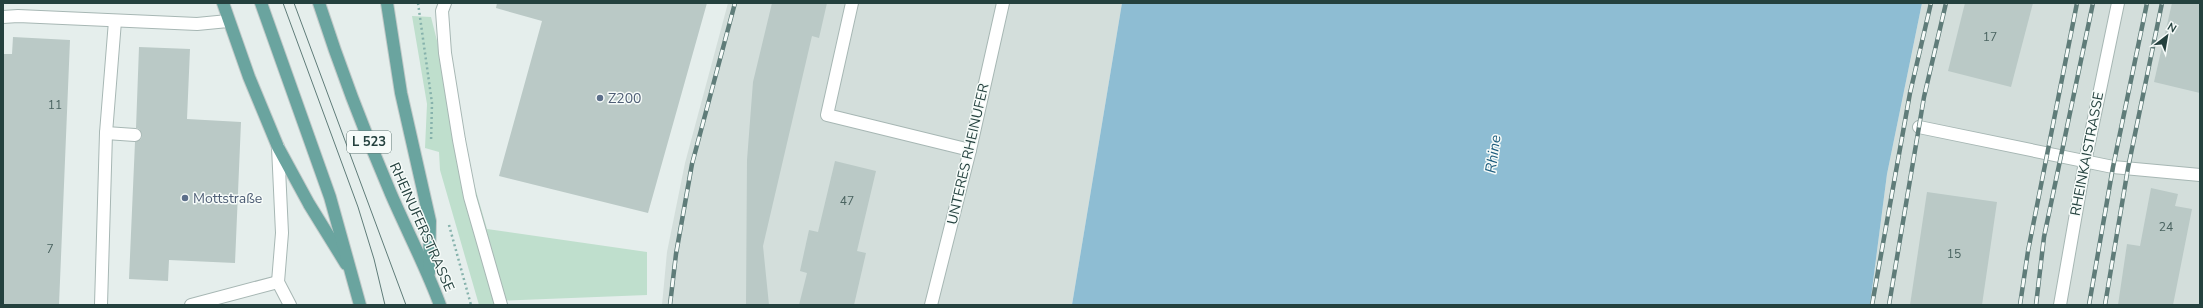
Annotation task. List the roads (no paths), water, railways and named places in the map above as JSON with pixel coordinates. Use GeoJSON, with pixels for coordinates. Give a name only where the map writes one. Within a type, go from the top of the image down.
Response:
{"type":"FeatureCollection","features":[{"type":"Feature","properties":{"kind":"main road"},"geometry":{"type":"LineString","coordinates":[[223,3],[228,21],[278,147],[309,204],[354,277]]}},
{"type":"Feature","properties":{"kind":"main road"},"geometry":{"type":"LineString","coordinates":[[261,3],[330,197],[354,277],[360,305]]}},
{"type":"Feature","properties":{"kind":"main road","name":"RHEINUFERSTRASSE"},"geometry":{"type":"LineString","coordinates":[[319,3],[339,65],[376,160],[430,276],[440,305]]}},
{"type":"Feature","properties":{"kind":"main road"},"geometry":{"type":"LineString","coordinates":[[387,3],[401,93],[430,221],[430,276]]}},
{"type":"Feature","properties":{"kind":"street"},"geometry":{"type":"LineString","coordinates":[[445,3],[442,11],[445,52],[459,140],[470,197],[502,305]]}},
{"type":"Feature","properties":{"kind":"street"},"geometry":{"type":"LineString","coordinates":[[852,3],[827,115],[970,150]]}},
{"type":"Feature","properties":{"kind":"street","name":"UNTERES RHEINUFER"},"geometry":{"type":"LineString","coordinates":[[931,305],[970,150],[1003,3]]}},
{"type":"Feature","properties":{"kind":"street","name":"RHEINKAISTRASSE"},"geometry":{"type":"LineString","coordinates":[[2060,305],[2085,162],[2118,3]]}},
{"type":"Feature","properties":{"kind":"street"},"geometry":{"type":"LineString","coordinates":[[3,17],[18,16],[196,24],[228,21]]}},
{"type":"Feature","properties":{"kind":"street"},"geometry":{"type":"LineString","coordinates":[[101,305],[106,133],[115,21]]}},
{"type":"Feature","properties":{"kind":"street"},"geometry":{"type":"LineString","coordinates":[[1919,127],[2113,167],[2200,175]]}},
{"type":"Feature","properties":{"kind":"street"},"geometry":{"type":"LineString","coordinates":[[106,133],[135,135]]}},
{"type":"Feature","properties":{"kind":"street"},"geometry":{"type":"LineString","coordinates":[[278,147],[282,233],[278,282],[290,305]]}},
{"type":"Feature","properties":{"kind":"street"},"geometry":{"type":"LineString","coordinates":[[191,305],[278,282]]}},
{"type":"Feature","properties":{"kind":"water","name":"Rhine"},"geometry":{"type":"Polygon","coordinates":[[[1122,3],[1922,3],[1887,174],[1870,305],[1072,305],[1122,3]]]}},
{"type":"Feature","properties":{"kind":"tram line"},"geometry":{"type":"LineString","coordinates":[[283,3],[358,207],[374,259],[385,305]]}},
{"type":"Feature","properties":{"kind":"tram line"},"geometry":{"type":"LineString","coordinates":[[294,3],[406,305]]}},
{"type":"Feature","properties":{"kind":"railway"},"geometry":{"type":"LineString","coordinates":[[670,305],[676,254],[692,164],[735,3]]}},
{"type":"Feature","properties":{"kind":"railway"},"geometry":{"type":"LineString","coordinates":[[1872,305],[1910,93],[1931,3]]}},
{"type":"Feature","properties":{"kind":"railway"},"geometry":{"type":"LineString","coordinates":[[1889,305],[1924,97],[1946,3]]}},
{"type":"Feature","properties":{"kind":"railway"},"geometry":{"type":"LineString","coordinates":[[2020,305],[2028,251],[2077,3]]}},
{"type":"Feature","properties":{"kind":"railway"},"geometry":{"type":"LineString","coordinates":[[2036,305],[2044,237],[2093,3]]}},
{"type":"Feature","properties":{"kind":"railway"},"geometry":{"type":"LineString","coordinates":[[2089,305],[2113,167],[2147,3]]}},
{"type":"Feature","properties":{"kind":"railway"},"geometry":{"type":"LineString","coordinates":[[2105,305],[2128,168],[2162,3]]}},
{"type":"Feature","properties":{"kind":"place","name":"Z200"},"geometry":{"type":"Point","coordinates":[600,98]}},
{"type":"Feature","properties":{"kind":"place","name":"Mottstraße"},"geometry":{"type":"Point","coordinates":[185,198]}}]}
